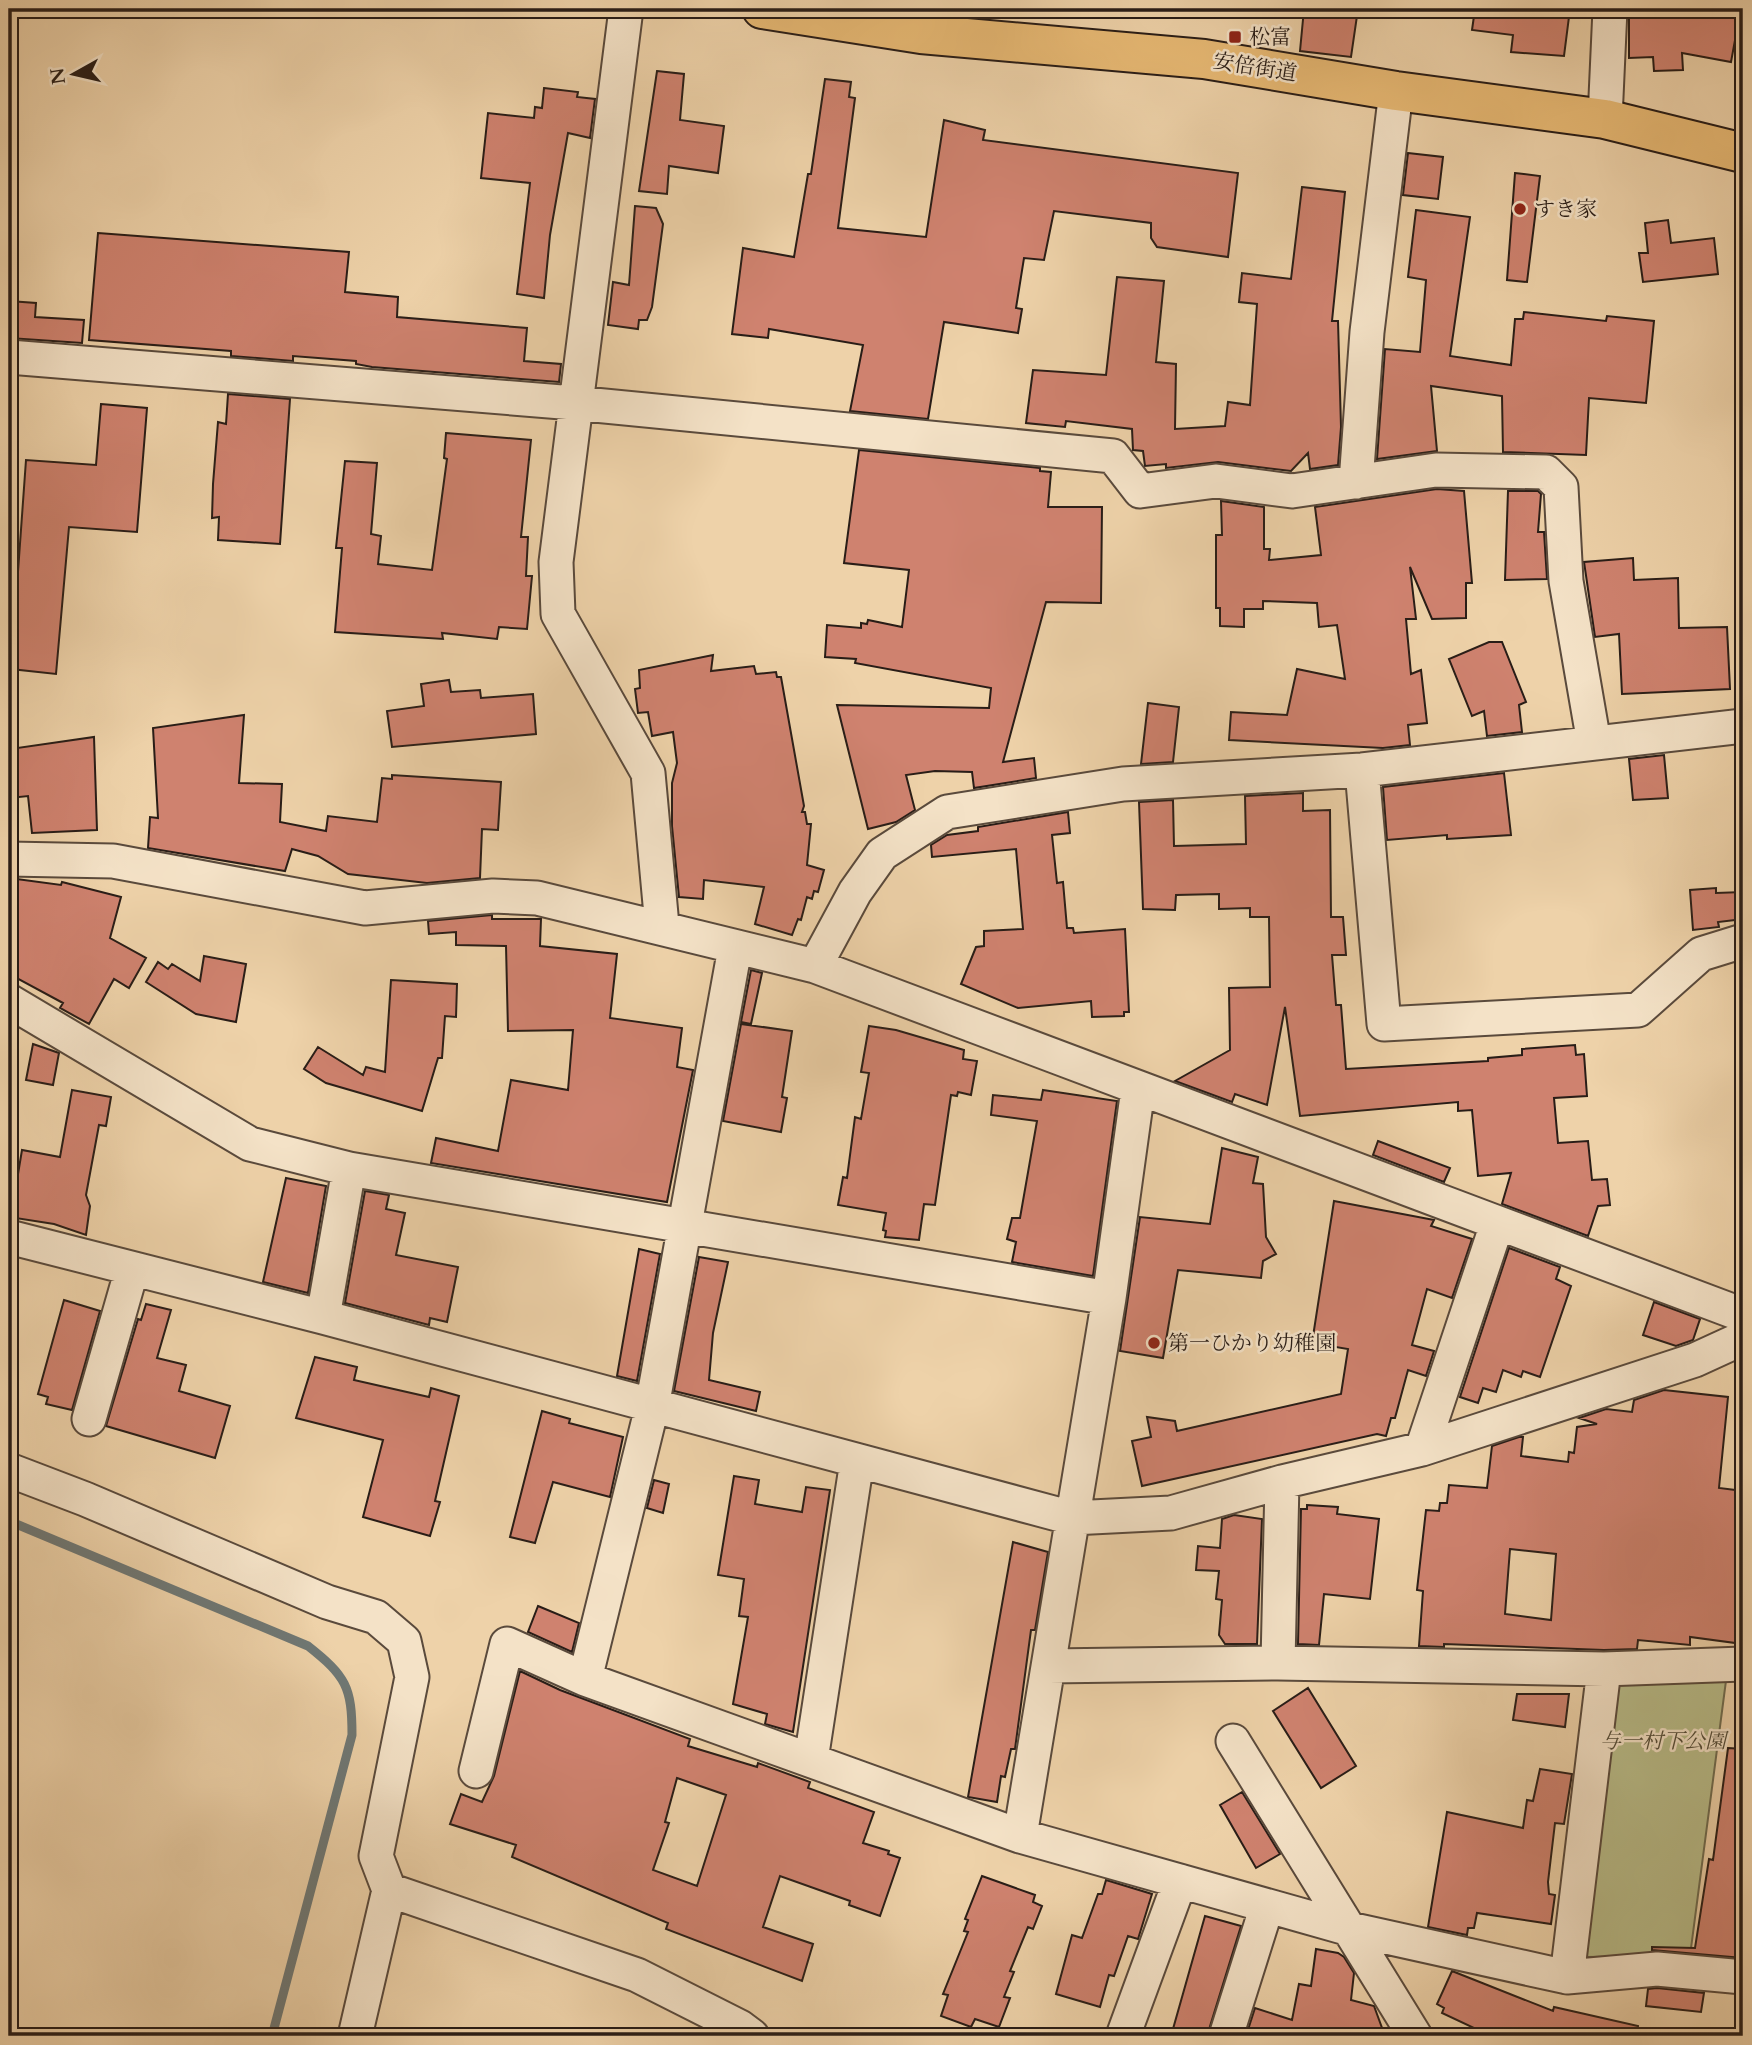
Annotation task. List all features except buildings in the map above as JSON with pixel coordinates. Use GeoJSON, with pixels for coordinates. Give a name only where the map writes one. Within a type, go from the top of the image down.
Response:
{"type":"FeatureCollection","features":[{"type":"Feature","properties":{"kind":"main road","name":"安倍街道"},"geometry":{"type":"LineString","coordinates":[[762,9],[923,21],[1204,59],[1396,91],[1605,119],[1743,153]]}},
{"type":"Feature","properties":{"kind":"street"},"geometry":{"type":"LineString","coordinates":[[626,9],[574,403],[556,562],[558,614],[648,773],[662,894],[662,926]]}},
{"type":"Feature","properties":{"kind":"street"},"geometry":{"type":"LineString","coordinates":[[1605,119],[1610,9]]}},
{"type":"Feature","properties":{"kind":"street"},"geometry":{"type":"LineString","coordinates":[[1356,482],[1367,332],[1396,91]]}},
{"type":"Feature","properties":{"kind":"street"},"geometry":{"type":"LineString","coordinates":[[9,358],[574,403],[1113,456],[1140,491],[1216,481],[1292,491],[1436,470],[1546,472],[1561,487],[1566,580],[1594,743]]}},
{"type":"Feature","properties":{"kind":"street"},"geometry":{"type":"LineString","coordinates":[[815,966],[855,892],[882,855],[947,812],[1123,785],[1362,769],[1743,726]]}},
{"type":"Feature","properties":{"kind":"street"},"geometry":{"type":"LineString","coordinates":[[1362,769],[1384,1024],[1638,1010],[1701,954],[1743,941]]}},
{"type":"Feature","properties":{"kind":"street"},"geometry":{"type":"LineString","coordinates":[[9,859],[113,861],[365,908],[493,896],[537,898],[662,926],[735,948],[815,966],[1743,1315]]}},
{"type":"Feature","properties":{"kind":"street"},"geometry":{"type":"LineString","coordinates":[[585,1679],[652,1407],[735,948]]}},
{"type":"Feature","properties":{"kind":"street"},"geometry":{"type":"LineString","coordinates":[[9,1000],[250,1144],[349,1168],[1109,1298]]}},
{"type":"Feature","properties":{"kind":"street"},"geometry":{"type":"LineString","coordinates":[[1020,1836],[1109,1298],[1138,1089]]}},
{"type":"Feature","properties":{"kind":"street"},"geometry":{"type":"LineString","coordinates":[[323,1317],[349,1168]]}},
{"type":"Feature","properties":{"kind":"street"},"geometry":{"type":"LineString","coordinates":[[1422,1449],[1497,1224]]}},
{"type":"Feature","properties":{"kind":"street"},"geometry":{"type":"LineString","coordinates":[[9,1237],[323,1317],[1072,1518],[1171,1513],[1282,1482],[1422,1449],[1695,1360],[1743,1338]]}},
{"type":"Feature","properties":{"kind":"street"},"geometry":{"type":"LineString","coordinates":[[89,1419],[132,1269]]}},
{"type":"Feature","properties":{"kind":"street"},"geometry":{"type":"LineString","coordinates":[[811,1760],[857,1461]]}},
{"type":"Feature","properties":{"kind":"street"},"geometry":{"type":"LineString","coordinates":[[9,1470],[85,1499],[327,1602],[376,1617],[404,1641],[412,1677],[376,1856],[389,1890],[355,2036]]}},
{"type":"Feature","properties":{"kind":"street"},"geometry":{"type":"LineString","coordinates":[[1278,1663],[1282,1482]]}},
{"type":"Feature","properties":{"kind":"street"},"geometry":{"type":"LineString","coordinates":[[476,1771],[507,1644],[585,1679],[1020,1836],[1350,1929],[1567,1977],[1657,1969],[1743,1977]]}},
{"type":"Feature","properties":{"kind":"street"},"geometry":{"type":"LineString","coordinates":[[1049,1666],[1278,1663],[1604,1669],[1743,1664]]}},
{"type":"Feature","properties":{"kind":"street"},"geometry":{"type":"LineString","coordinates":[[1567,1977],[1604,1669]]}},
{"type":"Feature","properties":{"kind":"street"},"geometry":{"type":"LineString","coordinates":[[1233,1741],[1415,2036]]}},
{"type":"Feature","properties":{"kind":"street"},"geometry":{"type":"LineString","coordinates":[[1123,2036],[1180,1881]]}},
{"type":"Feature","properties":{"kind":"street"},"geometry":{"type":"LineString","coordinates":[[389,1890],[637,1975],[740,2027],[752,2036]]}},
{"type":"Feature","properties":{"kind":"street"},"geometry":{"type":"LineString","coordinates":[[1226,2036],[1267,1906]]}},
{"type":"Feature","properties":{"kind":"green space","name":"与一村下公園"},"geometry":{"type":"Polygon","coordinates":[[[1727,1673],[1690,1956],[1583,1957],[1614,1678],[1727,1673]]]}},
{"type":"Feature","properties":{"kind":"waterway"},"geometry":{"type":"LineString","coordinates":[[9,1521],[308,1646],[331,1666],[344,1684],[350,1705],[352,1735],[272,2036]]}},
{"type":"Feature","properties":{"kind":"place","name":"松富"},"geometry":{"type":"Point","coordinates":[1235,37]}},
{"type":"Feature","properties":{"kind":"place","name":"すき家"},"geometry":{"type":"Point","coordinates":[1520,209]}},
{"type":"Feature","properties":{"kind":"place","name":"第一ひかり幼稚園"},"geometry":{"type":"Point","coordinates":[1154,1343]}}]}
